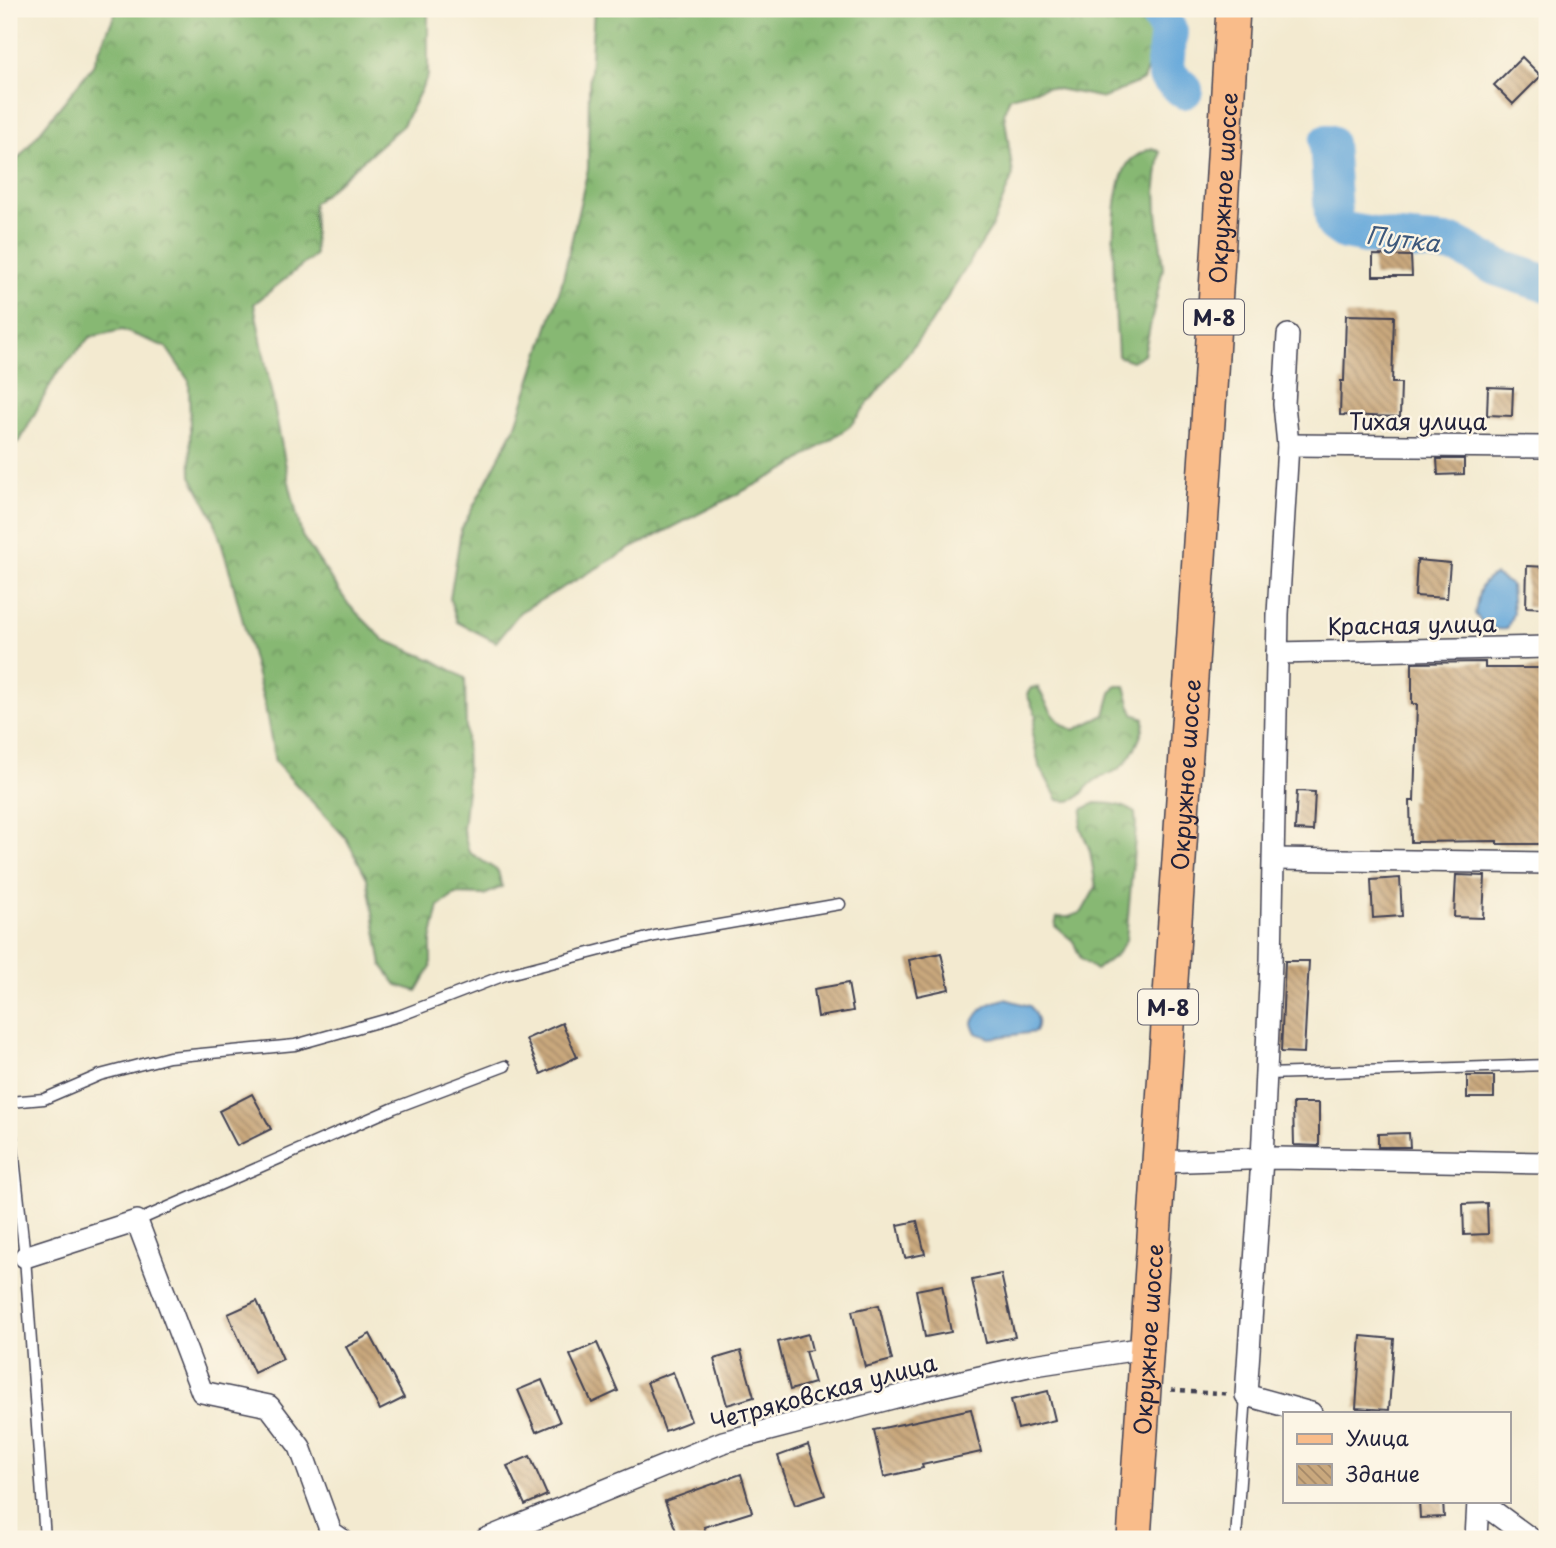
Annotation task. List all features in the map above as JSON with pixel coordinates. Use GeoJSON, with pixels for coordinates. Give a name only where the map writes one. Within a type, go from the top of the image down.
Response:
{"type":"FeatureCollection","features":[{"type":"Feature","properties":{"kind":"main road","name":"Окружное шоссе"},"geometry":{"type":"LineString","coordinates":[[1134,1539],[1233,9]]}},
{"type":"Feature","properties":{"kind":"street"},"geometry":{"type":"LineString","coordinates":[[1288,335],[1283,404],[1287,445],[1277,653],[1274,859],[1266,1074],[1246,1395],[1307,1412]]}},
{"type":"Feature","properties":{"kind":"street","name":"Тихая улица"},"geometry":{"type":"LineString","coordinates":[[1287,445],[1547,447]]}},
{"type":"Feature","properties":{"kind":"street","name":"Красная улица"},"geometry":{"type":"LineString","coordinates":[[1277,653],[1547,647]]}},
{"type":"Feature","properties":{"kind":"street"},"geometry":{"type":"LineString","coordinates":[[1274,859],[1547,863]]}},
{"type":"Feature","properties":{"kind":"street"},"geometry":{"type":"LineString","coordinates":[[1158,1162],[1262,1158],[1547,1163]]}},
{"type":"Feature","properties":{"kind":"street"},"geometry":{"type":"LineString","coordinates":[[25,1257],[137,1221],[202,1392],[269,1406],[300,1447],[331,1532],[341,1539]]}},
{"type":"Feature","properties":{"kind":"street","name":"Четряковская улица"},"geometry":{"type":"LineString","coordinates":[[486,1539],[723,1442],[1028,1366],[1145,1348]]}},
{"type":"Feature","properties":{"kind":"street"},"geometry":{"type":"LineString","coordinates":[[1476,1539],[1479,1502]]}},
{"type":"Feature","properties":{"kind":"street"},"geometry":{"type":"LineString","coordinates":[[1480,1502],[1531,1539]]}},
{"type":"Feature","properties":{"kind":"lane"},"geometry":{"type":"LineString","coordinates":[[9,1102],[44,1099],[100,1075],[169,1057],[295,1045],[399,1016],[505,975],[654,936],[840,904]]}},
{"type":"Feature","properties":{"kind":"lane"},"geometry":{"type":"LineString","coordinates":[[1266,1074],[1547,1065]]}},
{"type":"Feature","properties":{"kind":"lane"},"geometry":{"type":"LineString","coordinates":[[137,1221],[394,1108],[505,1066]]}},
{"type":"Feature","properties":{"kind":"lane"},"geometry":{"type":"LineString","coordinates":[[9,1112],[25,1257],[45,1539]]}},
{"type":"Feature","properties":{"kind":"lane"},"geometry":{"type":"LineString","coordinates":[[1236,1539],[1246,1395]]}},
{"type":"Feature","properties":{"kind":"path"},"geometry":{"type":"LineString","coordinates":[[1162,1389],[1246,1395]]}},
{"type":"Feature","properties":{"kind":"green space"},"geometry":{"type":"Polygon","coordinates":[[[117,9],[428,9],[428,76],[403,125],[313,204],[315,255],[254,304],[302,536],[349,605],[384,640],[433,660],[465,678],[467,789],[463,830],[469,852],[498,871],[502,887],[484,895],[456,894],[439,906],[431,941],[431,967],[417,991],[397,985],[382,965],[367,878],[346,838],[275,762],[265,706],[230,572],[214,519],[191,476],[189,381],[166,347],[122,330],[90,337],[55,376],[20,441],[9,447],[9,170],[92,67],[117,9]]]}},
{"type":"Feature","properties":{"kind":"green space"},"geometry":{"type":"Polygon","coordinates":[[[594,9],[1160,9],[1156,45],[1143,80],[1104,98],[1047,87],[1010,97],[1004,112],[1013,175],[992,227],[930,325],[850,426],[790,467],[634,547],[520,612],[496,642],[457,622],[450,599],[461,530],[516,425],[561,287],[588,169],[594,9]]]}},
{"type":"Feature","properties":{"kind":"green space"},"geometry":{"type":"Polygon","coordinates":[[[1152,148],[1160,152],[1156,186],[1163,268],[1144,354],[1132,361],[1118,356],[1113,255],[1116,200],[1121,178],[1129,162],[1152,148]]]}},
{"type":"Feature","properties":{"kind":"green space"},"geometry":{"type":"Polygon","coordinates":[[[1116,686],[1125,686],[1133,714],[1144,718],[1136,747],[1122,766],[1091,783],[1077,798],[1058,800],[1039,765],[1032,734],[1036,715],[1027,694],[1031,688],[1038,687],[1057,719],[1074,730],[1105,715],[1111,693],[1116,686]]]}},
{"type":"Feature","properties":{"kind":"green space"},"geometry":{"type":"Polygon","coordinates":[[[1095,803],[1116,805],[1130,810],[1135,813],[1136,827],[1126,940],[1117,954],[1096,970],[1081,959],[1073,941],[1055,926],[1057,917],[1069,917],[1082,912],[1096,887],[1090,851],[1080,826],[1083,809],[1095,803]]]}},
{"type":"Feature","properties":{"kind":"water"},"geometry":{"type":"Polygon","coordinates":[[[1495,575],[1511,585],[1513,613],[1507,629],[1489,626],[1475,614],[1482,585],[1495,575]]]}},
{"type":"Feature","properties":{"kind":"water"},"geometry":{"type":"Polygon","coordinates":[[[1005,999],[1030,1006],[1037,1019],[1035,1032],[990,1038],[976,1033],[972,1024],[981,1010],[989,1004],[1005,999]]]}},
{"type":"Feature","properties":{"kind":"building"},"geometry":{"type":"Polygon","coordinates":[[[1522,57],[1541,76],[1513,104],[1494,85],[1522,57]]]}},
{"type":"Feature","properties":{"kind":"building"},"geometry":{"type":"Polygon","coordinates":[[[1373,255],[1411,256],[1412,276],[1373,276],[1373,255]]]}},
{"type":"Feature","properties":{"kind":"building"},"geometry":{"type":"Polygon","coordinates":[[[1346,315],[1394,316],[1392,383],[1401,383],[1400,417],[1340,415],[1346,315]]]}},
{"type":"Feature","properties":{"kind":"building"},"geometry":{"type":"Polygon","coordinates":[[[1488,387],[1513,388],[1512,416],[1487,415],[1488,387]]]}},
{"type":"Feature","properties":{"kind":"building"},"geometry":{"type":"Polygon","coordinates":[[[1437,459],[1464,459],[1464,474],[1438,475],[1437,459]]]}},
{"type":"Feature","properties":{"kind":"building"},"geometry":{"type":"Polygon","coordinates":[[[1417,560],[1450,563],[1447,598],[1415,596],[1417,560]]]}},
{"type":"Feature","properties":{"kind":"building"},"geometry":{"type":"Polygon","coordinates":[[[1527,566],[1547,567],[1546,608],[1526,607],[1527,566]]]}},
{"type":"Feature","properties":{"kind":"building"},"geometry":{"type":"Polygon","coordinates":[[[1485,662],[1485,668],[1547,668],[1547,844],[1497,844],[1497,841],[1411,842],[1410,801],[1414,801],[1417,704],[1412,704],[1412,663],[1485,662]]]}},
{"type":"Feature","properties":{"kind":"building"},"geometry":{"type":"Polygon","coordinates":[[[1297,791],[1315,792],[1313,831],[1295,830],[1297,791]]]}},
{"type":"Feature","properties":{"kind":"building"},"geometry":{"type":"Polygon","coordinates":[[[1456,875],[1485,876],[1483,918],[1454,917],[1456,875]]]}},
{"type":"Feature","properties":{"kind":"building"},"geometry":{"type":"Polygon","coordinates":[[[1400,878],[1402,916],[1373,918],[1371,880],[1400,878]]]}},
{"type":"Feature","properties":{"kind":"building"},"geometry":{"type":"Polygon","coordinates":[[[941,953],[949,989],[917,996],[909,960],[941,953]]]}},
{"type":"Feature","properties":{"kind":"building"},"geometry":{"type":"Polygon","coordinates":[[[1285,961],[1309,961],[1304,1053],[1281,1052],[1285,961]]]}},
{"type":"Feature","properties":{"kind":"building"},"geometry":{"type":"Polygon","coordinates":[[[848,983],[853,1011],[818,1017],[814,989],[848,983]]]}},
{"type":"Feature","properties":{"kind":"building"},"geometry":{"type":"Polygon","coordinates":[[[562,1023],[577,1057],[541,1074],[526,1039],[562,1023]]]}},
{"type":"Feature","properties":{"kind":"building"},"geometry":{"type":"Polygon","coordinates":[[[1467,1076],[1494,1076],[1494,1098],[1467,1098],[1467,1076]]]}},
{"type":"Feature","properties":{"kind":"building"},"geometry":{"type":"Polygon","coordinates":[[[252,1094],[271,1129],[237,1146],[219,1111],[252,1094]]]}},
{"type":"Feature","properties":{"kind":"building"},"geometry":{"type":"Polygon","coordinates":[[[1293,1103],[1319,1103],[1319,1146],[1294,1145],[1293,1103]]]}},
{"type":"Feature","properties":{"kind":"building"},"geometry":{"type":"Polygon","coordinates":[[[1409,1133],[1410,1147],[1378,1147],[1378,1134],[1409,1133]]]}},
{"type":"Feature","properties":{"kind":"building"},"geometry":{"type":"Polygon","coordinates":[[[1487,1203],[1488,1234],[1464,1235],[1463,1204],[1487,1203]]]}},
{"type":"Feature","properties":{"kind":"building"},"geometry":{"type":"Polygon","coordinates":[[[917,1221],[925,1254],[905,1258],[898,1225],[917,1221]]]}},
{"type":"Feature","properties":{"kind":"building"},"geometry":{"type":"Polygon","coordinates":[[[1001,1274],[1015,1337],[986,1343],[972,1280],[1001,1274]]]}},
{"type":"Feature","properties":{"kind":"building"},"geometry":{"type":"Polygon","coordinates":[[[942,1285],[951,1332],[925,1337],[916,1290],[942,1285]]]}},
{"type":"Feature","properties":{"kind":"building"},"geometry":{"type":"Polygon","coordinates":[[[257,1301],[283,1359],[254,1373],[228,1314],[257,1301]]]}},
{"type":"Feature","properties":{"kind":"building"},"geometry":{"type":"Polygon","coordinates":[[[879,1305],[892,1360],[865,1367],[852,1311],[879,1305]]]}},
{"type":"Feature","properties":{"kind":"building"},"geometry":{"type":"Polygon","coordinates":[[[370,1334],[404,1398],[380,1410],[346,1347],[370,1334]]]}},
{"type":"Feature","properties":{"kind":"building"},"geometry":{"type":"Polygon","coordinates":[[[808,1334],[812,1350],[805,1351],[814,1383],[790,1390],[778,1342],[808,1334]]]}},
{"type":"Feature","properties":{"kind":"building"},"geometry":{"type":"Polygon","coordinates":[[[1361,1336],[1394,1339],[1389,1410],[1356,1408],[1361,1336]]]}},
{"type":"Feature","properties":{"kind":"building"},"geometry":{"type":"Polygon","coordinates":[[[597,1343],[618,1391],[592,1403],[570,1355],[597,1343]]]}},
{"type":"Feature","properties":{"kind":"building"},"geometry":{"type":"Polygon","coordinates":[[[741,1351],[754,1397],[727,1405],[714,1359],[741,1351]]]}},
{"type":"Feature","properties":{"kind":"building"},"geometry":{"type":"Polygon","coordinates":[[[673,1372],[691,1421],[665,1431],[647,1382],[673,1372]]]}},
{"type":"Feature","properties":{"kind":"building"},"geometry":{"type":"Polygon","coordinates":[[[542,1380],[560,1422],[536,1432],[518,1390],[542,1380]]]}},
{"type":"Feature","properties":{"kind":"building"},"geometry":{"type":"Polygon","coordinates":[[[1048,1391],[1055,1420],[1018,1429],[1011,1400],[1048,1391]]]}},
{"type":"Feature","properties":{"kind":"building"},"geometry":{"type":"Polygon","coordinates":[[[971,1409],[981,1452],[922,1465],[923,1468],[884,1477],[874,1430],[971,1409]]]}},
{"type":"Feature","properties":{"kind":"building"},"geometry":{"type":"Polygon","coordinates":[[[808,1445],[825,1495],[795,1505],[778,1456],[808,1445]]]}},
{"type":"Feature","properties":{"kind":"building"},"geometry":{"type":"Polygon","coordinates":[[[530,1456],[547,1495],[525,1505],[507,1466],[530,1456]]]}},
{"type":"Feature","properties":{"kind":"building"},"geometry":{"type":"Polygon","coordinates":[[[741,1474],[752,1512],[704,1527],[708,1539],[679,1539],[665,1501],[741,1474]]]}},
{"type":"Feature","properties":{"kind":"building"},"geometry":{"type":"Polygon","coordinates":[[[1419,1502],[1443,1502],[1444,1517],[1420,1518],[1419,1502]]]}},
{"type":"Feature","properties":{"kind":"waterway","name":"Путка"},"geometry":{"type":"LineString","coordinates":[[1156,9],[1169,32],[1165,64],[1167,75],[1184,90]]}},
{"type":"Feature","properties":{"kind":"waterway","name":"Путка"},"geometry":{"type":"LineString","coordinates":[[1328,143],[1333,214],[1335,224],[1345,231],[1388,239],[1457,245],[1496,267],[1547,284]]}}]}
